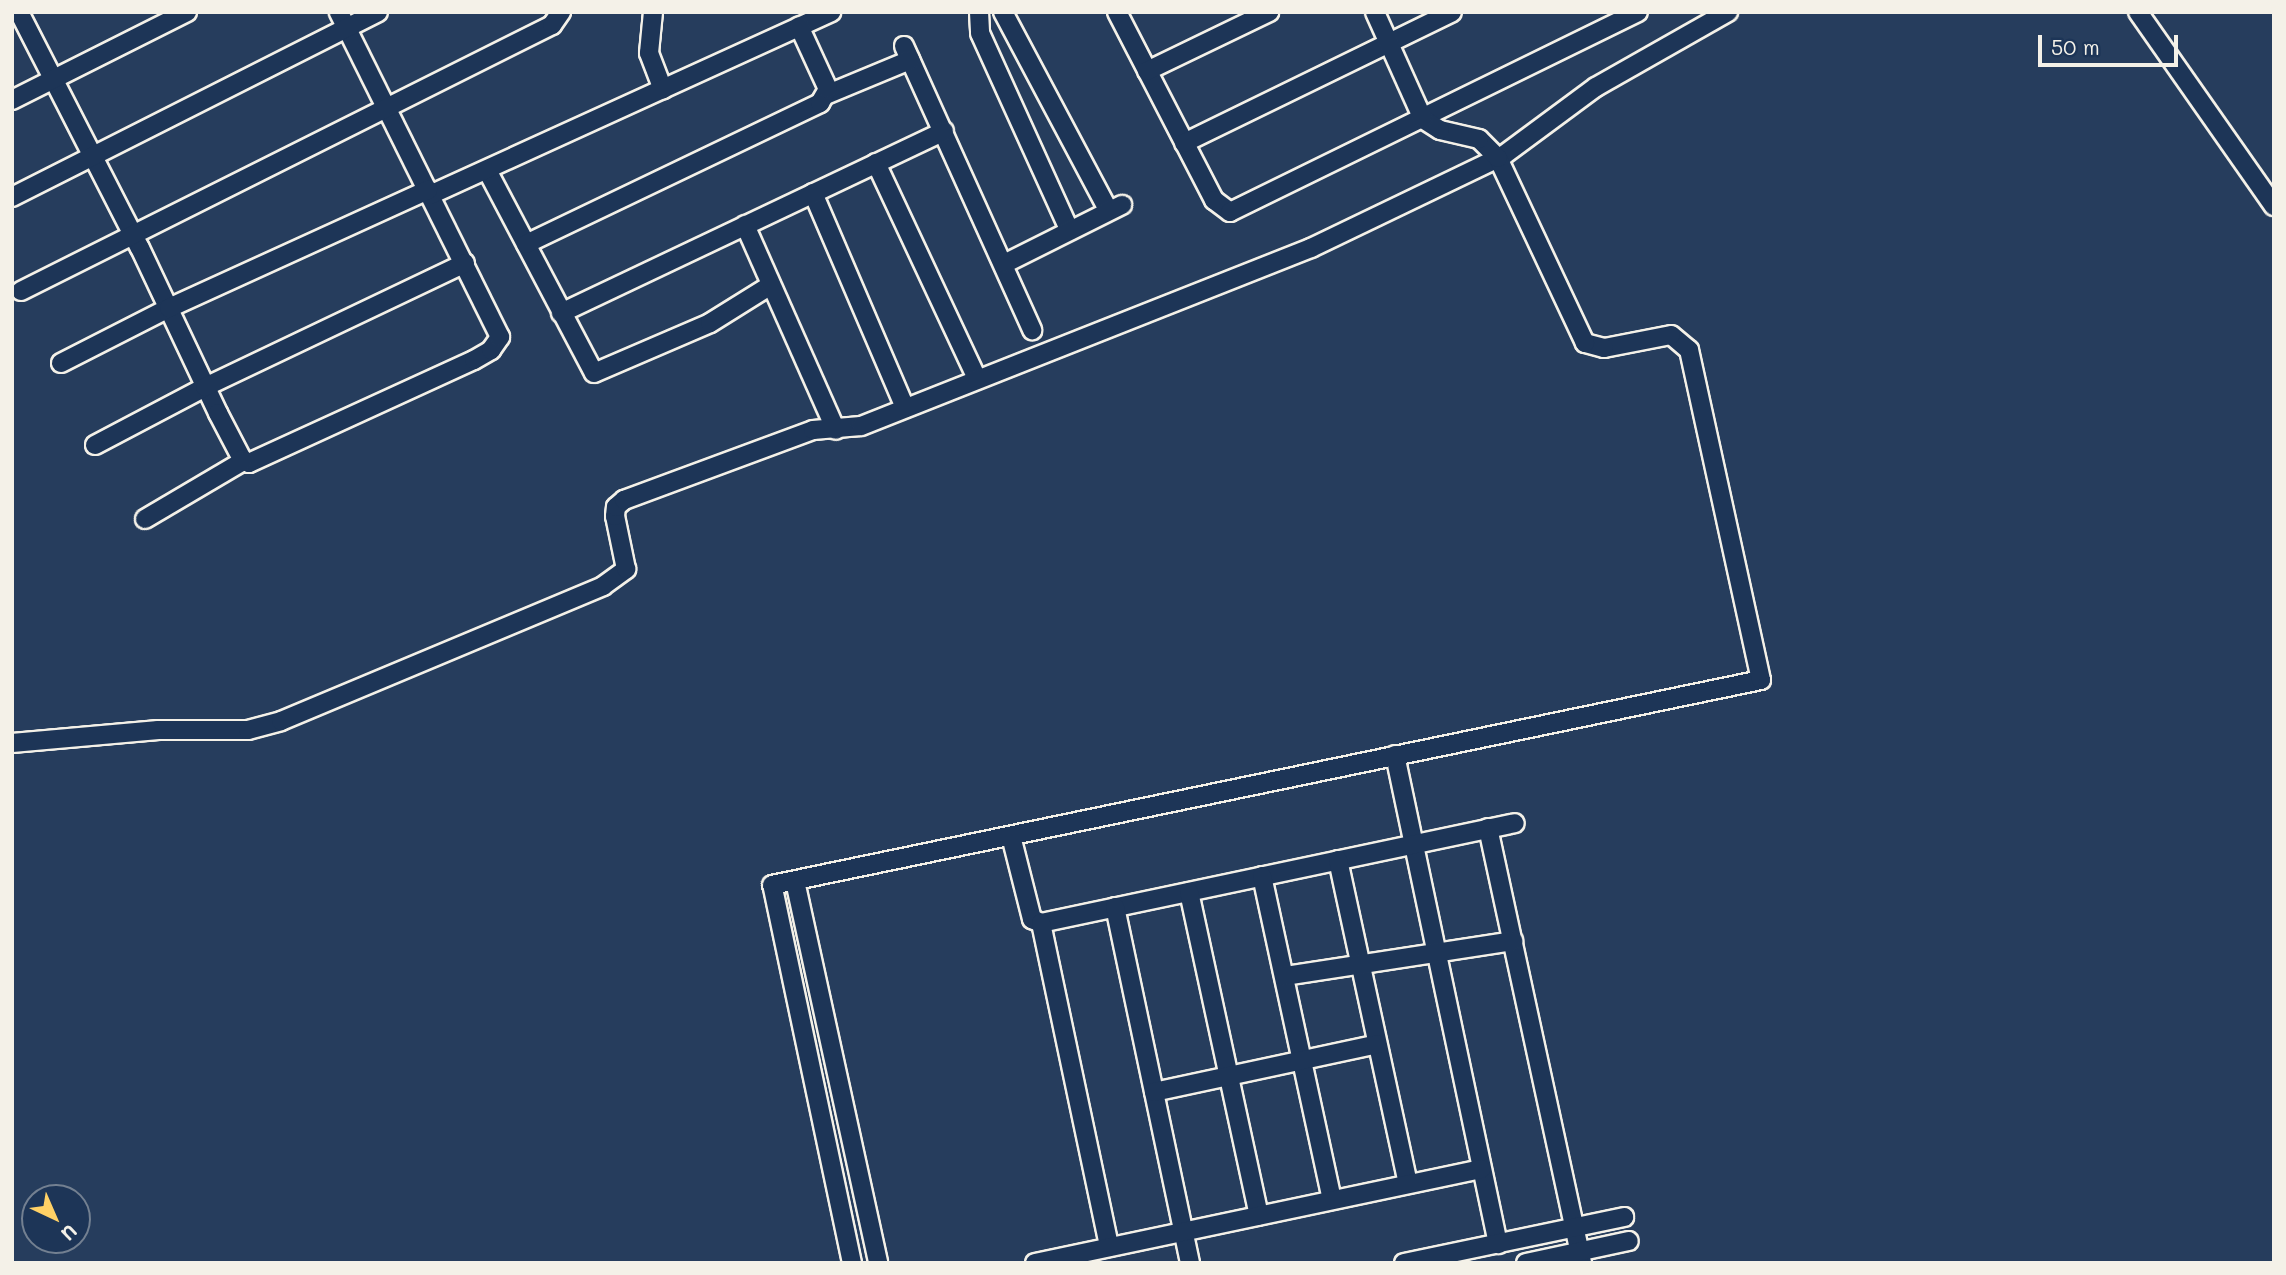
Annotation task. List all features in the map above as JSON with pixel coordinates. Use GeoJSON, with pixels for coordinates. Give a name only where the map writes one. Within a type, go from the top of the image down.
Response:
{"type":"FeatureCollection","features":[{"type":"Feature","properties":{"kind":"street"},"geometry":{"type":"LineString","coordinates":[[19,12],[133,233],[243,461]]}},
{"type":"Feature","properties":{"kind":"street"},"geometry":{"type":"LineString","coordinates":[[12,100],[187,12]]}},
{"type":"Feature","properties":{"kind":"street"},"geometry":{"type":"LineString","coordinates":[[12,198],[343,20],[378,12]]}},
{"type":"Feature","properties":{"kind":"street"},"geometry":{"type":"LineString","coordinates":[[20,291],[551,25],[561,12]]}},
{"type":"Feature","properties":{"kind":"street"},"geometry":{"type":"LineString","coordinates":[[653,12],[649,52],[663,89]]}},
{"type":"Feature","properties":{"kind":"street"},"geometry":{"type":"LineString","coordinates":[[61,363],[169,308],[429,192],[488,172],[831,12]]}},
{"type":"Feature","properties":{"kind":"street"},"geometry":{"type":"LineString","coordinates":[[979,12],[980,33],[1070,231]]}},
{"type":"Feature","properties":{"kind":"street"},"geometry":{"type":"LineString","coordinates":[[1003,12],[1115,208],[1006,263]]}},
{"type":"Feature","properties":{"kind":"street"},"geometry":{"type":"LineString","coordinates":[[1117,12],[1219,208],[1230,212],[1638,12]]}},
{"type":"Feature","properties":{"kind":"street"},"geometry":{"type":"LineString","coordinates":[[1147,71],[1269,12]]}},
{"type":"Feature","properties":{"kind":"street"},"geometry":{"type":"LineString","coordinates":[[852,1263],[772,885],[1762,680],[1689,350],[1671,335],[1604,348],[1584,343],[1498,158],[1479,139],[1440,130],[1423,118],[1375,12]]}},
{"type":"Feature","properties":{"kind":"street"},"geometry":{"type":"LineString","coordinates":[[1184,143],[1452,12]]}},
{"type":"Feature","properties":{"kind":"street"},"geometry":{"type":"LineString","coordinates":[[12,743],[158,730],[248,730],[281,721],[615,581],[626,566],[615,516],[616,507],[624,500],[813,430],[836,430],[905,408],[1294,256],[1498,158],[1553,122],[1596,87],[1728,12]]}},
{"type":"Feature","properties":{"kind":"street"},"geometry":{"type":"LineString","coordinates":[[2138,12],[2274,206]]}},
{"type":"Feature","properties":{"kind":"street"},"geometry":{"type":"LineString","coordinates":[[145,519],[243,461],[252,462],[335,425],[496,345],[500,337],[496,324],[343,20]]}},
{"type":"Feature","properties":{"kind":"street"},"geometry":{"type":"LineString","coordinates":[[799,26],[828,94]]}},
{"type":"Feature","properties":{"kind":"street"},"geometry":{"type":"LineString","coordinates":[[526,244],[820,103],[828,94],[907,53],[1006,263],[1032,330]]}},
{"type":"Feature","properties":{"kind":"street"},"geometry":{"type":"LineString","coordinates":[[561,313],[944,131]]}},
{"type":"Feature","properties":{"kind":"street"},"geometry":{"type":"LineString","coordinates":[[876,163],[977,379]]}},
{"type":"Feature","properties":{"kind":"street"},"geometry":{"type":"LineString","coordinates":[[488,172],[589,369],[602,372],[710,323],[771,285]]}},
{"type":"Feature","properties":{"kind":"street"},"geometry":{"type":"LineString","coordinates":[[813,193],[905,408]]}},
{"type":"Feature","properties":{"kind":"street"},"geometry":{"type":"LineString","coordinates":[[745,225],[836,430]]}},
{"type":"Feature","properties":{"kind":"street"},"geometry":{"type":"LineString","coordinates":[[95,445],[205,387],[465,263]]}},
{"type":"Feature","properties":{"kind":"street"},"geometry":{"type":"LineString","coordinates":[[1395,755],[1498,1244]]}},
{"type":"Feature","properties":{"kind":"street"},"geometry":{"type":"LineString","coordinates":[[1011,836],[1032,919],[1041,923],[1516,823]]}},
{"type":"Feature","properties":{"kind":"street"},"geometry":{"type":"LineString","coordinates":[[1488,828],[1580,1257]]}},
{"type":"Feature","properties":{"kind":"street"},"geometry":{"type":"LineString","coordinates":[[1338,860],[1408,1184]]}},
{"type":"Feature","properties":{"kind":"street"},"geometry":{"type":"LineString","coordinates":[[1262,876],[1332,1200]]}},
{"type":"Feature","properties":{"kind":"street"},"geometry":{"type":"LineString","coordinates":[[795,881],[878,1263]]}},
{"type":"Feature","properties":{"kind":"street"},"geometry":{"type":"LineString","coordinates":[[1189,892],[1259,1216]]}},
{"type":"Feature","properties":{"kind":"street"},"geometry":{"type":"LineString","coordinates":[[1115,907],[1190,1263]]}},
{"type":"Feature","properties":{"kind":"street"},"geometry":{"type":"LineString","coordinates":[[1041,923],[1110,1247]]}},
{"type":"Feature","properties":{"kind":"street"},"geometry":{"type":"LineString","coordinates":[[1285,976],[1513,941]]}},
{"type":"Feature","properties":{"kind":"street"},"geometry":{"type":"LineString","coordinates":[[1154,1092],[1230,1078],[1377,1044]]}},
{"type":"Feature","properties":{"kind":"street"},"geometry":{"type":"LineString","coordinates":[[1035,1263],[1481,1169]]}},
{"type":"Feature","properties":{"kind":"street"},"geometry":{"type":"LineString","coordinates":[[1404,1263],[1623,1217]]}},
{"type":"Feature","properties":{"kind":"street"},"geometry":{"type":"LineString","coordinates":[[1526,1263],[1580,1257],[1629,1241]]}}]}
